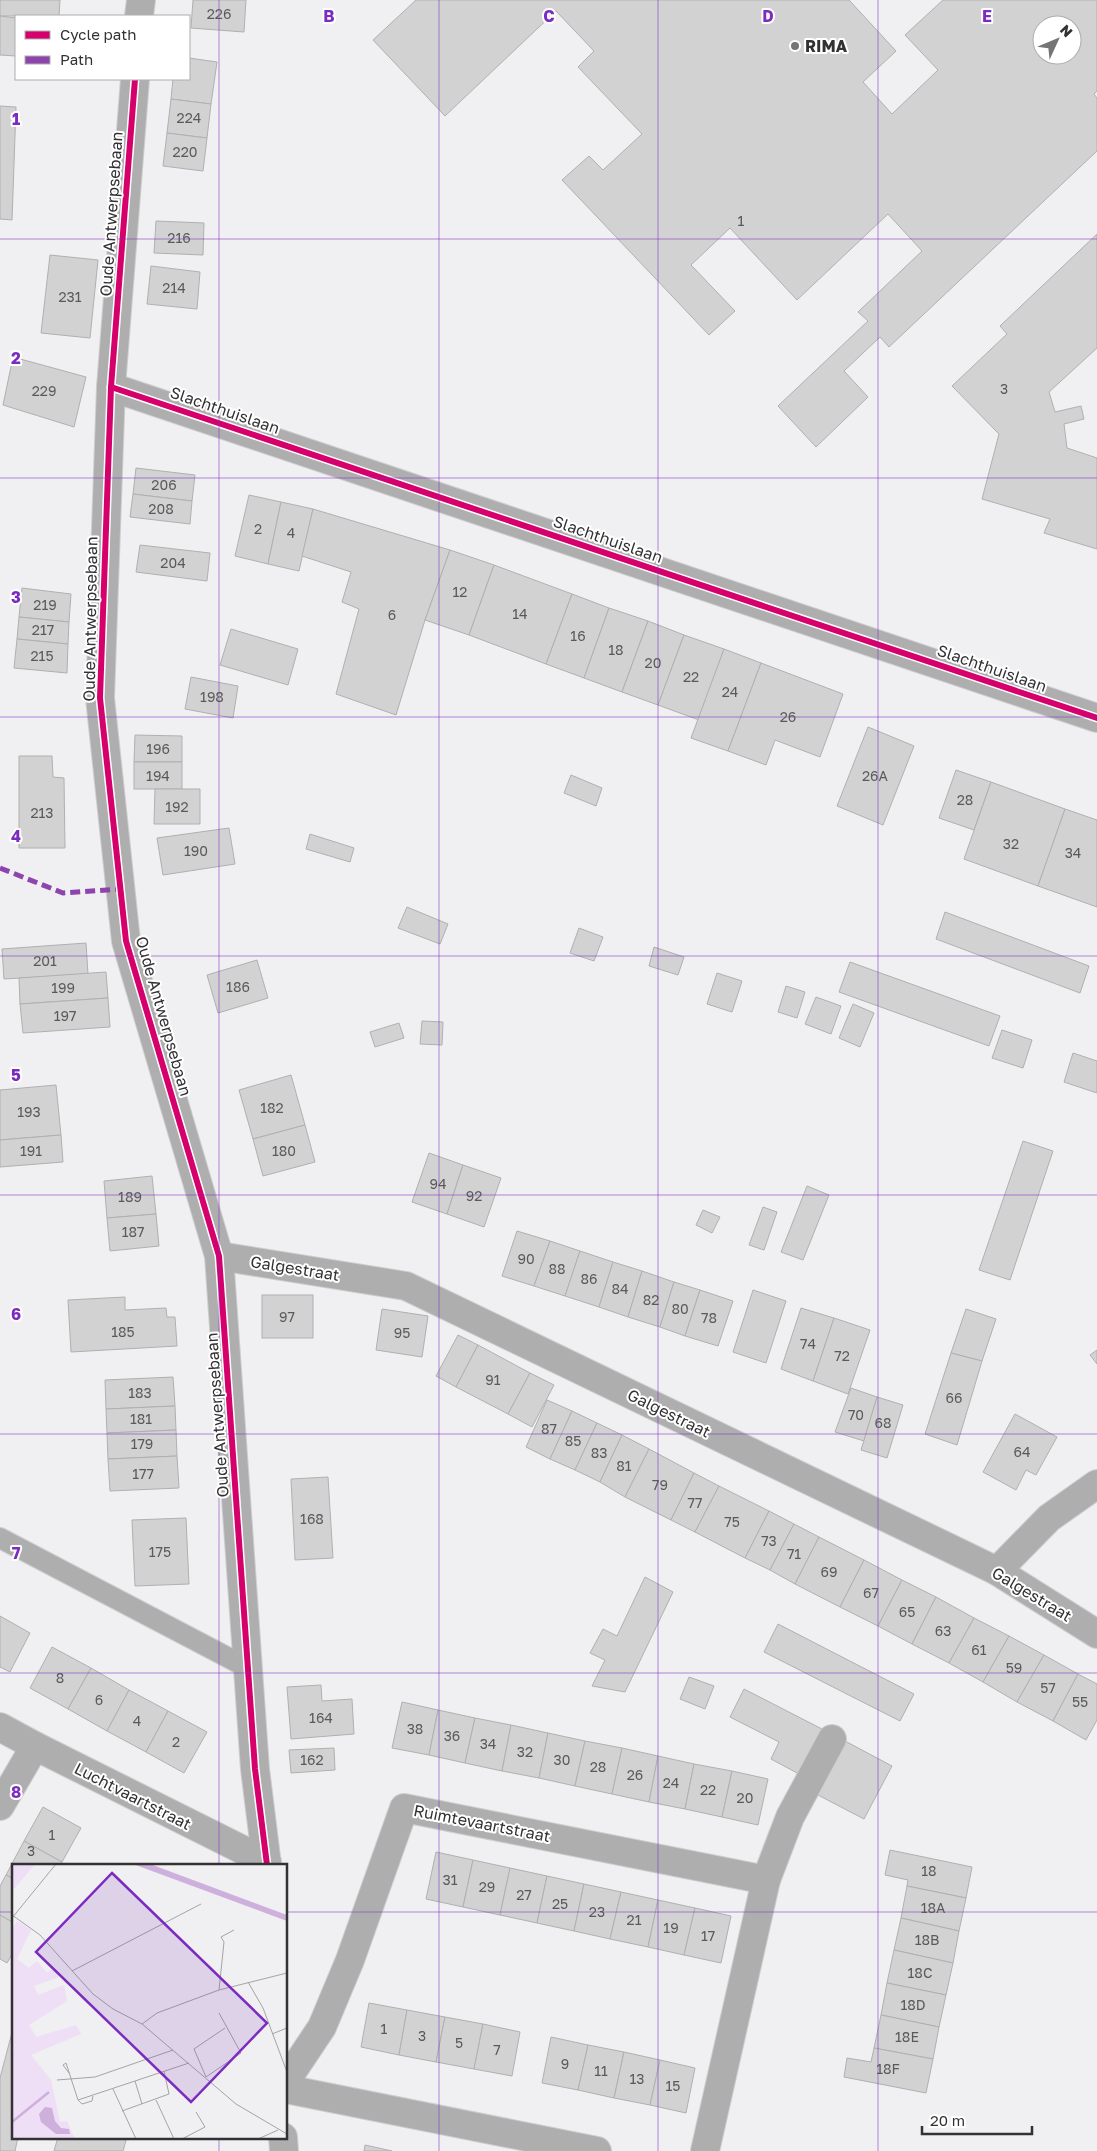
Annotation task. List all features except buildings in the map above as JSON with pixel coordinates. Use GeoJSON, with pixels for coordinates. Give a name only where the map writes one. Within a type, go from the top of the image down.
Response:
{"type":"FeatureCollection","features":[{"type":"Feature","properties":{"kind":"street"},"geometry":{"type":"LineString","coordinates":[[139,15],[141,0]]}},
{"type":"Feature","properties":{"kind":"street","name":"Oude Antwerpsebaan"},"geometry":{"type":"LineString","coordinates":[[135,80],[111,387],[100,698],[126,941],[220,1256],[255,1769],[267,1864]]}},
{"type":"Feature","properties":{"kind":"street","name":"Slachthuislaan"},"geometry":{"type":"LineString","coordinates":[[111,387],[1097,718]]}},
{"type":"Feature","properties":{"kind":"street","name":"Galgestraat"},"geometry":{"type":"LineString","coordinates":[[220,1256],[406,1286],[997,1571],[1097,1634]]}},
{"type":"Feature","properties":{"kind":"street"},"geometry":{"type":"LineString","coordinates":[[997,1571],[1049,1518],[1097,1484]]}},
{"type":"Feature","properties":{"kind":"street","name":"Luchtvaartstraat"},"geometry":{"type":"LineString","coordinates":[[0,1727],[267,1864]]}},
{"type":"Feature","properties":{"kind":"street"},"geometry":{"type":"LineString","coordinates":[[705,2151],[766,1880],[790,1817],[832,1739]]}},
{"type":"Feature","properties":{"kind":"street"},"geometry":{"type":"LineString","coordinates":[[0,1806],[35,1746]]}},
{"type":"Feature","properties":{"kind":"street","name":"Ruimtevaartstraat"},"geometry":{"type":"LineString","coordinates":[[288,2079],[322,2027],[350,1960],[404,1808],[766,1880]]}},
{"type":"Feature","properties":{"kind":"street"},"geometry":{"type":"LineString","coordinates":[[288,2089],[597,2151]]}},
{"type":"Feature","properties":{"kind":"street"},"geometry":{"type":"LineString","coordinates":[[283,2138],[284,2151]]}},
{"type":"Feature","properties":{"kind":"lane"},"geometry":{"type":"LineString","coordinates":[[0,1538],[248,1668]]}},
{"type":"Feature","properties":{"kind":"marked path"},"geometry":{"type":"LineString","coordinates":[[0,868],[63,893],[121,889]]}},
{"type":"Feature","properties":{"kind":"cycle path"},"geometry":{"type":"LineString","coordinates":[[135,80],[111,387],[100,698],[126,941],[219,1256],[255,1769],[267,1864]]}},
{"type":"Feature","properties":{"kind":"cycle path"},"geometry":{"type":"LineString","coordinates":[[111,387],[1097,718]]}},
{"type":"Feature","properties":{"kind":"place","name":"RIMA"},"geometry":{"type":"Point","coordinates":[795,46]}}]}
